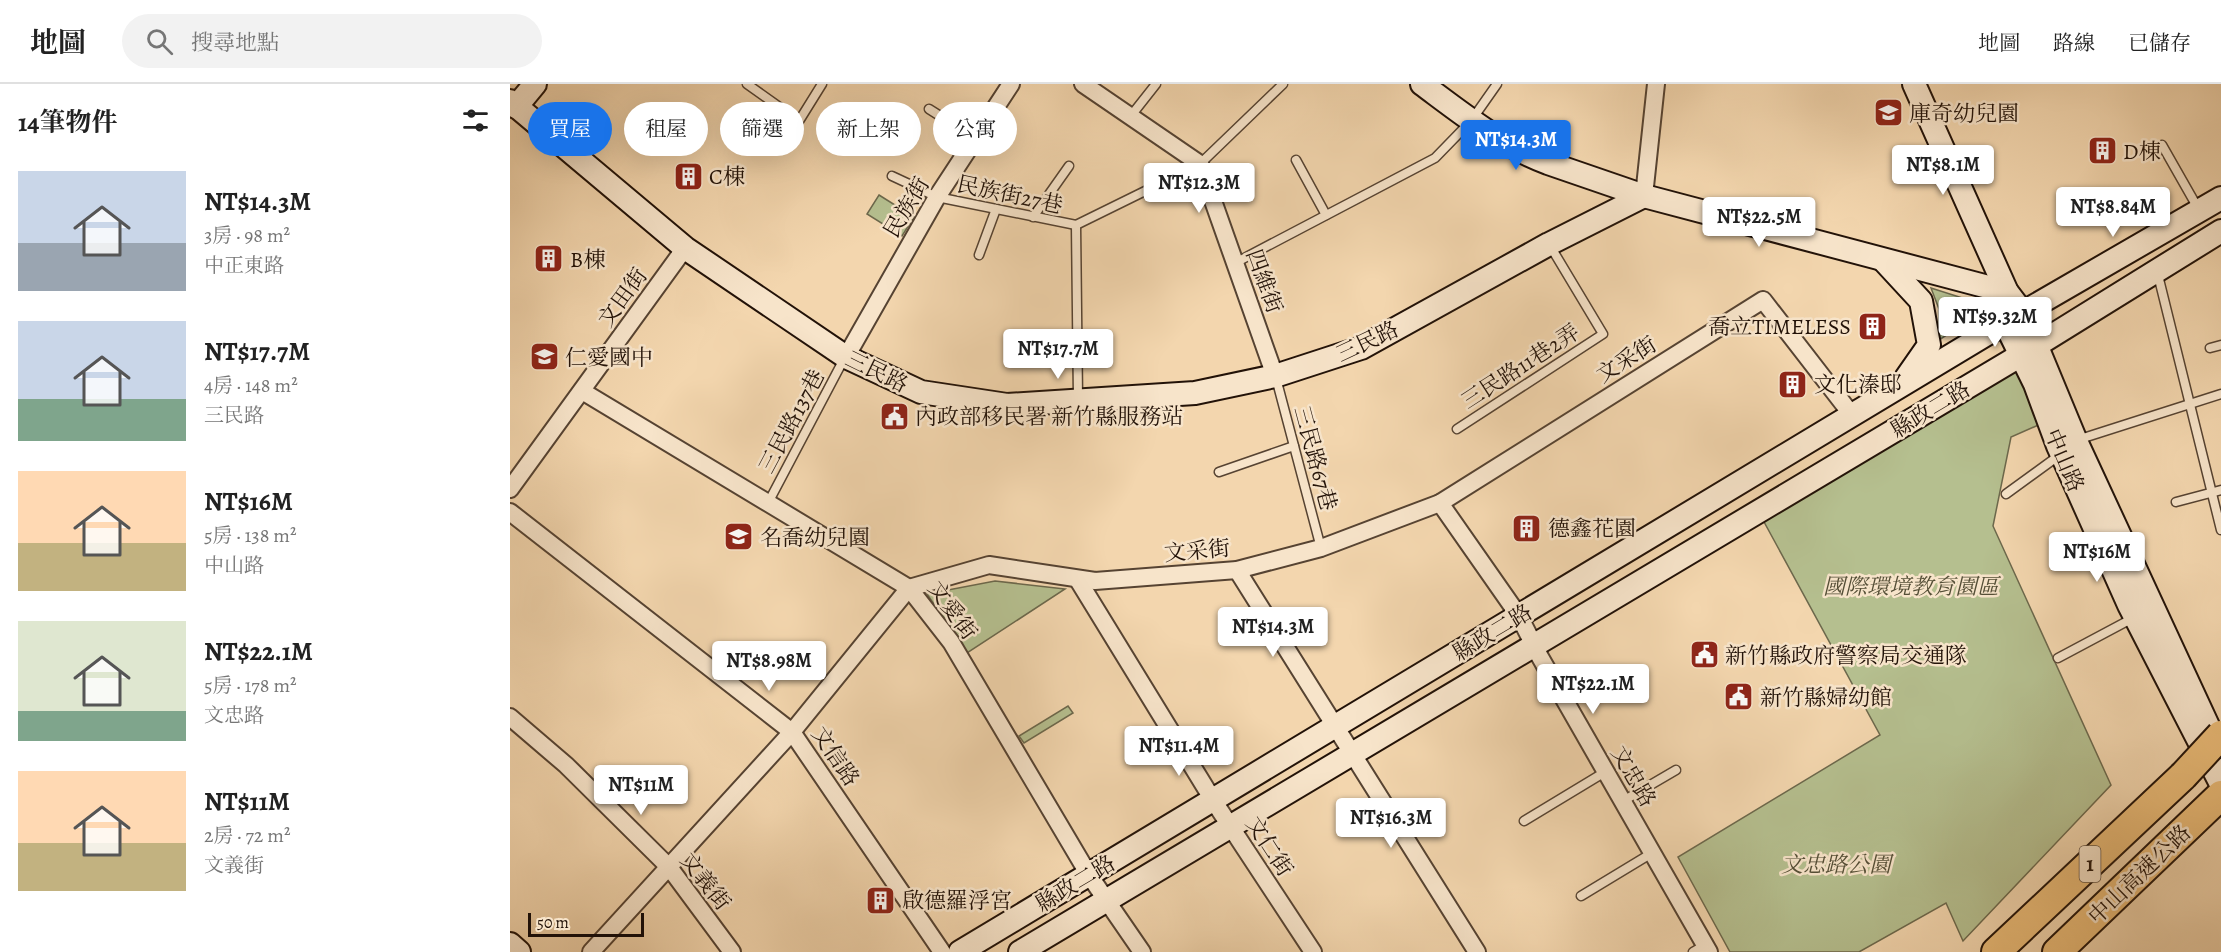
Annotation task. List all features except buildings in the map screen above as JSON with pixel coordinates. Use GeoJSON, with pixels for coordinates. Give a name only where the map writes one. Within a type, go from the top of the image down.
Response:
{"type":"FeatureCollection","features":[{"type":"Feature","properties":{"kind":"highway","name":"中山高速公路"},"geometry":{"type":"LineString","coordinates":[[1996,952],[2183,776],[2221,735]]}},
{"type":"Feature","properties":{"kind":"highway","name":"中山高速公路"},"geometry":{"type":"LineString","coordinates":[[2057,952],[2213,804]]}},
{"type":"Feature","properties":{"kind":"street"},"geometry":{"type":"LineString","coordinates":[[512,105],[535,84]]}},
{"type":"Feature","properties":{"kind":"street","name":"民族街"},"geometry":{"type":"LineString","coordinates":[[999,102],[1011,84]]}},
{"type":"Feature","properties":{"kind":"street"},"geometry":{"type":"LineString","coordinates":[[1422,84],[1471,121],[1532,157],[1644,196],[2007,292]]}},
{"type":"Feature","properties":{"kind":"street"},"geometry":{"type":"LineString","coordinates":[[1644,196],[1656,84]]}},
{"type":"Feature","properties":{"kind":"street","name":"中山路"},"geometry":{"type":"LineString","coordinates":[[1914,84],[2007,292],[2014,318],[2069,447],[2135,617],[2221,784]]}},
{"type":"Feature","properties":{"kind":"street"},"geometry":{"type":"LineString","coordinates":[[1087,85],[1200,164]]}},
{"type":"Feature","properties":{"kind":"street","name":"三民路"},"geometry":{"type":"LineString","coordinates":[[512,105],[685,248],[846,357],[921,392],[1007,405],[1078,398],[1196,393],[1275,376],[1361,348],[1549,244],[1644,196]]}},
{"type":"Feature","properties":{"kind":"street","name":"民族街"},"geometry":{"type":"LineString","coordinates":[[846,357],[937,197],[963,156]]}},
{"type":"Feature","properties":{"kind":"street","name":"四維街"},"geometry":{"type":"LineString","coordinates":[[1200,164],[1275,376]]}},
{"type":"Feature","properties":{"kind":"street","name":"縣政二路"},"geometry":{"type":"LineString","coordinates":[[960,952],[2014,318],[2221,198]]}},
{"type":"Feature","properties":{"kind":"street","name":"縣政二路"},"geometry":{"type":"LineString","coordinates":[[1020,952],[2028,350],[2221,231]]}},
{"type":"Feature","properties":{"kind":"street","name":"文田街"},"geometry":{"type":"LineString","coordinates":[[510,489],[685,248]]}},
{"type":"Feature","properties":{"kind":"street"},"geometry":{"type":"LineString","coordinates":[[1884,261],[1921,300],[1929,345],[1899,387]]}},
{"type":"Feature","properties":{"kind":"street","name":"文采街"},"geometry":{"type":"LineString","coordinates":[[909,588],[989,565],[1095,581],[1237,570],[1321,548],[1440,503],[1763,300],[1852,415]]}},
{"type":"Feature","properties":{"kind":"street","name":"文愛街"},"geometry":{"type":"LineString","coordinates":[[582,391],[909,588],[951,642],[1089,875],[1142,952]]}},
{"type":"Feature","properties":{"kind":"street","name":"中山路"},"geometry":{"type":"LineString","coordinates":[[2069,447],[2221,754]]}},
{"type":"Feature","properties":{"kind":"street","name":"文忠路"},"geometry":{"type":"LineString","coordinates":[[1440,503],[1519,616],[1652,853],[1702,950]]}},
{"type":"Feature","properties":{"kind":"street","name":"文信路"},"geometry":{"type":"LineString","coordinates":[[510,512],[792,732],[942,952]]}},
{"type":"Feature","properties":{"kind":"street"},"geometry":{"type":"LineString","coordinates":[[1237,570],[1337,725],[1478,952]]}},
{"type":"Feature","properties":{"kind":"street","name":"文仁街"},"geometry":{"type":"LineString","coordinates":[[1078,580],[1213,800],[1312,952]]}},
{"type":"Feature","properties":{"kind":"street"},"geometry":{"type":"LineString","coordinates":[[591,952],[792,732],[909,588]]}},
{"type":"Feature","properties":{"kind":"street","name":"文義街"},"geometry":{"type":"LineString","coordinates":[[510,717],[566,765],[669,867],[732,952]]}},
{"type":"Feature","properties":{"kind":"street"},"geometry":{"type":"LineString","coordinates":[[510,944],[519,952]]}},
{"type":"Feature","properties":{"kind":"lane"},"geometry":{"type":"LineString","coordinates":[[747,84],[799,121],[822,84]]}},
{"type":"Feature","properties":{"kind":"lane"},"geometry":{"type":"LineString","coordinates":[[1130,117],[1156,84]]}},
{"type":"Feature","properties":{"kind":"lane"},"geometry":{"type":"LineString","coordinates":[[1078,398],[1076,225],[1200,164],[1283,84]]}},
{"type":"Feature","properties":{"kind":"lane"},"geometry":{"type":"LineString","coordinates":[[1235,263],[1435,158],[1471,121],[1497,84]]}},
{"type":"Feature","properties":{"kind":"lane"},"geometry":{"type":"LineString","coordinates":[[928,109],[933,112]]}},
{"type":"Feature","properties":{"kind":"lane"},"geometry":{"type":"LineString","coordinates":[[2162,145],[2199,211]]}},
{"type":"Feature","properties":{"kind":"lane"},"geometry":{"type":"LineString","coordinates":[[1296,160],[1326,215]]}},
{"type":"Feature","properties":{"kind":"lane"},"geometry":{"type":"LineString","coordinates":[[1033,217],[1069,166]]}},
{"type":"Feature","properties":{"kind":"lane","name":"民族街27巷"},"geometry":{"type":"LineString","coordinates":[[892,176],[937,197],[1076,225]]}},
{"type":"Feature","properties":{"kind":"lane"},"geometry":{"type":"LineString","coordinates":[[979,255],[996,209]]}},
{"type":"Feature","properties":{"kind":"lane","name":"三民路11巷2弄"},"geometry":{"type":"LineString","coordinates":[[1457,429],[1603,334],[1549,244]]}},
{"type":"Feature","properties":{"kind":"lane"},"geometry":{"type":"LineString","coordinates":[[2156,271],[2190,404],[2216,491],[2221,530]]}},
{"type":"Feature","properties":{"kind":"lane"},"geometry":{"type":"LineString","coordinates":[[2210,348],[2221,345]]}},
{"type":"Feature","properties":{"kind":"lane","name":"三民路137巷"},"geometry":{"type":"LineString","coordinates":[[768,503],[846,357]]}},
{"type":"Feature","properties":{"kind":"lane","name":"三民路67巷"},"geometry":{"type":"LineString","coordinates":[[1275,376],[1321,548]]}},
{"type":"Feature","properties":{"kind":"lane"},"geometry":{"type":"LineString","coordinates":[[2006,494],[2069,447],[2221,394]]}},
{"type":"Feature","properties":{"kind":"lane"},"geometry":{"type":"LineString","coordinates":[[1219,472],[1294,446]]}},
{"type":"Feature","properties":{"kind":"lane"},"geometry":{"type":"LineString","coordinates":[[2176,502],[2216,491]]}},
{"type":"Feature","properties":{"kind":"lane"},"geometry":{"type":"LineString","coordinates":[[2058,658],[2135,617]]}},
{"type":"Feature","properties":{"kind":"lane"},"geometry":{"type":"LineString","coordinates":[[1623,801],[1676,771]]}},
{"type":"Feature","properties":{"kind":"lane"},"geometry":{"type":"LineString","coordinates":[[1524,821],[1605,772]]}},
{"type":"Feature","properties":{"kind":"lane"},"geometry":{"type":"LineString","coordinates":[[1581,896],[1652,853]]}},
{"type":"Feature","properties":{"kind":"green space"},"geometry":{"type":"Polygon","coordinates":[[[879,195],[914,217],[902,236],[867,214],[879,195]]]}},
{"type":"Feature","properties":{"kind":"green space"},"geometry":{"type":"Polygon","coordinates":[[[1931,288],[1972,301],[1974,317],[1939,340],[1939,309],[1931,288]]]}},
{"type":"Feature","properties":{"kind":"green space","name":"國際環境教育園區"},"geometry":{"type":"Polygon","coordinates":[[[2018,368],[2043,423],[2011,437],[1993,526],[2111,785],[1963,941],[1946,903],[1859,952],[1730,952],[1678,857],[1880,735],[1763,520],[2018,368]]]}},
{"type":"Feature","properties":{"kind":"green space"},"geometry":{"type":"Polygon","coordinates":[[[995,581],[1065,589],[967,653],[927,594],[995,581]]]}},
{"type":"Feature","properties":{"kind":"green space"},"geometry":{"type":"Polygon","coordinates":[[[1068,706],[1073,713],[1024,743],[1019,736],[1068,706]]]}},
{"type":"Feature","properties":{"kind":"place","name":"庫奇幼兒園"},"geometry":{"type":"Point","coordinates":[1888,113]}},
{"type":"Feature","properties":{"kind":"place","name":"D棟"},"geometry":{"type":"Point","coordinates":[2102,151]}},
{"type":"Feature","properties":{"kind":"place","name":"C棟"},"geometry":{"type":"Point","coordinates":[688,176]}},
{"type":"Feature","properties":{"kind":"place","name":"B棟"},"geometry":{"type":"Point","coordinates":[549,259]}},
{"type":"Feature","properties":{"kind":"place","name":"喬立TIMELESS"},"geometry":{"type":"Point","coordinates":[1872,326]}},
{"type":"Feature","properties":{"kind":"place","name":"仁愛國中"},"geometry":{"type":"Point","coordinates":[544,357]}},
{"type":"Feature","properties":{"kind":"place","name":"文化溱邸"},"geometry":{"type":"Point","coordinates":[1793,384]}},
{"type":"Feature","properties":{"kind":"place","name":"內政部移民署 新竹縣服務站"},"geometry":{"type":"Point","coordinates":[894,416]}},
{"type":"Feature","properties":{"kind":"place","name":"德鑫花園"},"geometry":{"type":"Point","coordinates":[1527,528]}},
{"type":"Feature","properties":{"kind":"place","name":"名喬幼兒園"},"geometry":{"type":"Point","coordinates":[739,537]}},
{"type":"Feature","properties":{"kind":"place","name":"新竹縣政府警察局交通隊"},"geometry":{"type":"Point","coordinates":[1704,655]}},
{"type":"Feature","properties":{"kind":"place","name":"新竹縣婦幼館"},"geometry":{"type":"Point","coordinates":[1739,697]}},
{"type":"Feature","properties":{"kind":"place","name":"啟德羅浮宮"},"geometry":{"type":"Point","coordinates":[881,900]}},
{"type":"Feature","properties":{"kind":"park label","name":"文忠路公園"},"geometry":{"type":"Point","coordinates":[1836,864]}}]}
